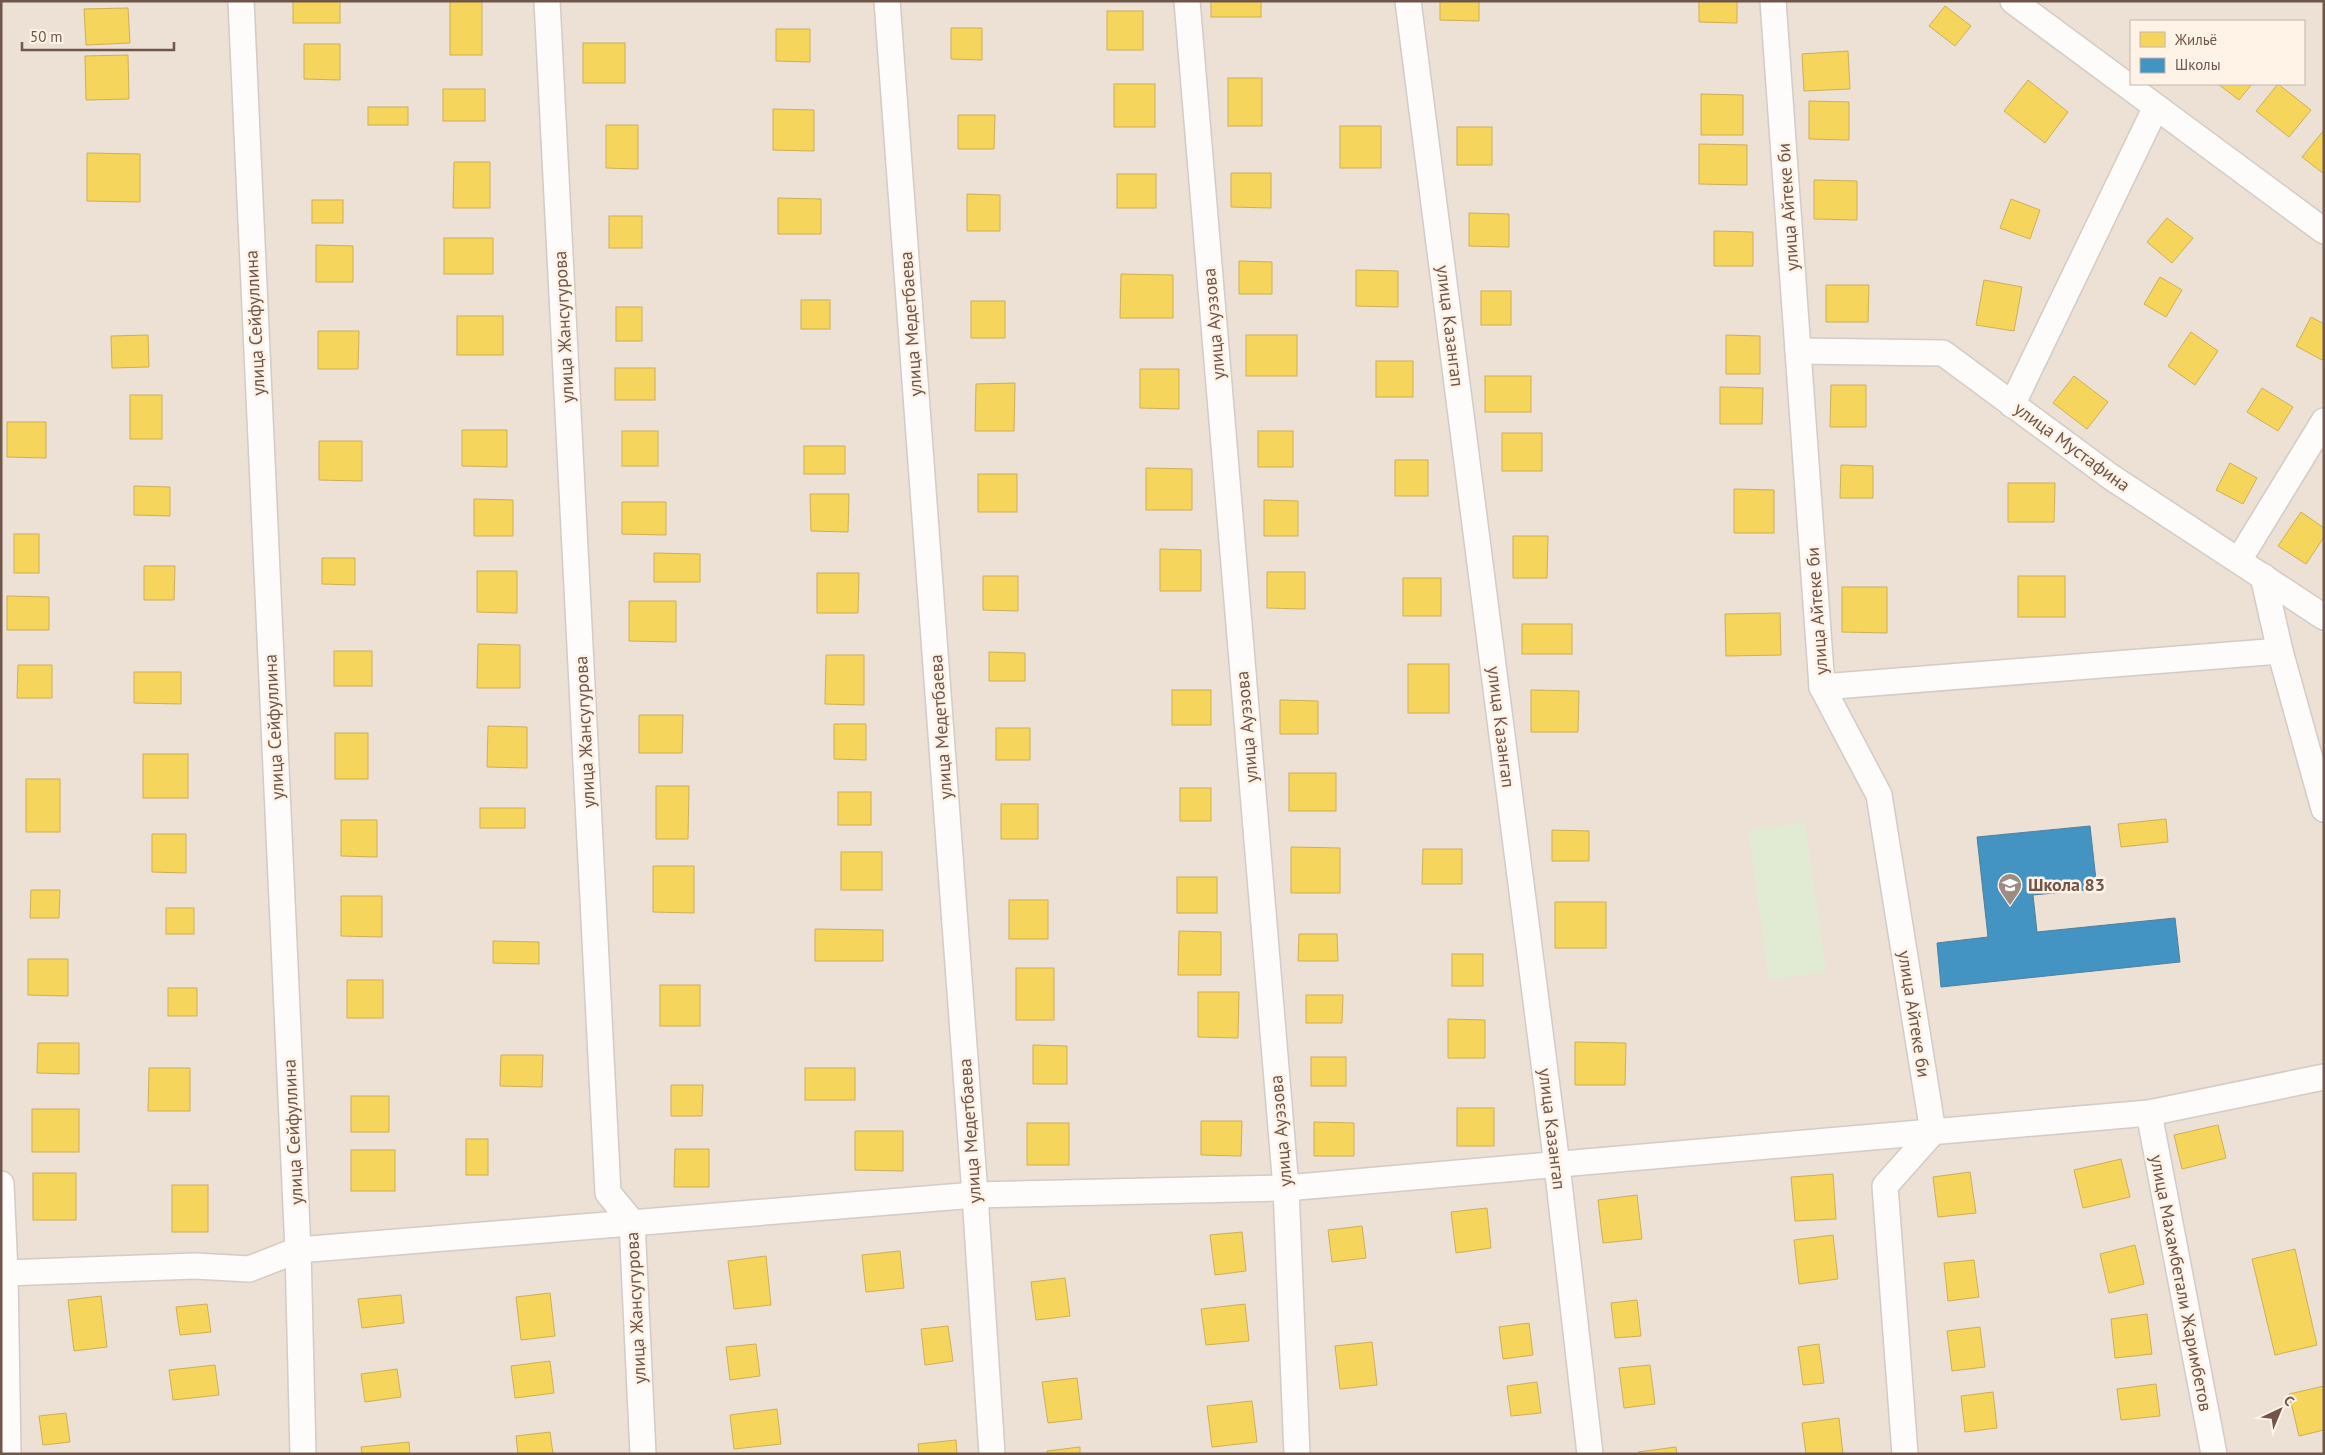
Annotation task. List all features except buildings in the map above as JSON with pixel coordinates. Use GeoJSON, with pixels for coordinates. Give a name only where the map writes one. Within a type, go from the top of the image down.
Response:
{"type":"FeatureCollection","features":[{"type":"Feature","properties":{"kind":"street","name":"улица Сейфуллина"},"geometry":{"type":"LineString","coordinates":[[241,1],[298,1250],[303,1454]]}},
{"type":"Feature","properties":{"kind":"street","name":"улица Жансугурова"},"geometry":{"type":"LineString","coordinates":[[547,1],[608,1194],[632,1222],[643,1454]]}},
{"type":"Feature","properties":{"kind":"street","name":"улица Медетбаева"},"geometry":{"type":"LineString","coordinates":[[887,1],[975,1195],[992,1454]]}},
{"type":"Feature","properties":{"kind":"street","name":"улица Ауэзова"},"geometry":{"type":"LineString","coordinates":[[1187,1],[1286,1188],[1297,1454]]}},
{"type":"Feature","properties":{"kind":"street","name":"улица Казангап"},"geometry":{"type":"LineString","coordinates":[[1408,1],[1557,1165],[1590,1454]]}},
{"type":"Feature","properties":{"kind":"street","name":"улица Айтеке би"},"geometry":{"type":"LineString","coordinates":[[1773,1],[1822,687],[1879,795],[1933,1132]]}},
{"type":"Feature","properties":{"kind":"street"},"geometry":{"type":"LineString","coordinates":[[2012,1],[2324,231]]}},
{"type":"Feature","properties":{"kind":"street"},"geometry":{"type":"LineString","coordinates":[[2012,405],[2156,107]]}},
{"type":"Feature","properties":{"kind":"street","name":"улица Мустафина"},"geometry":{"type":"LineString","coordinates":[[1798,351],[1943,353],[2111,478],[2324,617]]}},
{"type":"Feature","properties":{"kind":"street"},"geometry":{"type":"LineString","coordinates":[[2239,560],[2324,421]]}},
{"type":"Feature","properties":{"kind":"street"},"geometry":{"type":"LineString","coordinates":[[2262,576],[2280,651],[2324,809]]}},
{"type":"Feature","properties":{"kind":"street"},"geometry":{"type":"LineString","coordinates":[[1822,687],[2280,651]]}},
{"type":"Feature","properties":{"kind":"street"},"geometry":{"type":"LineString","coordinates":[[6,1272],[195,1266],[249,1269],[298,1250],[975,1195],[1286,1188],[2148,1113],[2324,1077]]}},
{"type":"Feature","properties":{"kind":"street","name":"улица Махамбетали Жаримбетов"},"geometry":{"type":"LineString","coordinates":[[2148,1113],[2214,1454]]}},
{"type":"Feature","properties":{"kind":"street"},"geometry":{"type":"LineString","coordinates":[[1905,1454],[1885,1186],[1933,1132]]}},
{"type":"Feature","properties":{"kind":"street"},"geometry":{"type":"LineString","coordinates":[[1,1184],[6,1272],[8,1454]]}},
{"type":"Feature","properties":{"kind":"shaded area"},"geometry":{"type":"Polygon","coordinates":[[[1,1],[2324,1],[2324,1454],[1,1454],[1,1]]]}},
{"type":"Feature","properties":{"kind":"green space"},"geometry":{"type":"Polygon","coordinates":[[[1805,822],[1826,972],[1769,980],[1748,830],[1805,822]]]}},
{"type":"Feature","properties":{"kind":"place","name":"Школа 83"},"geometry":{"type":"Point","coordinates":[2010,906]}}]}
